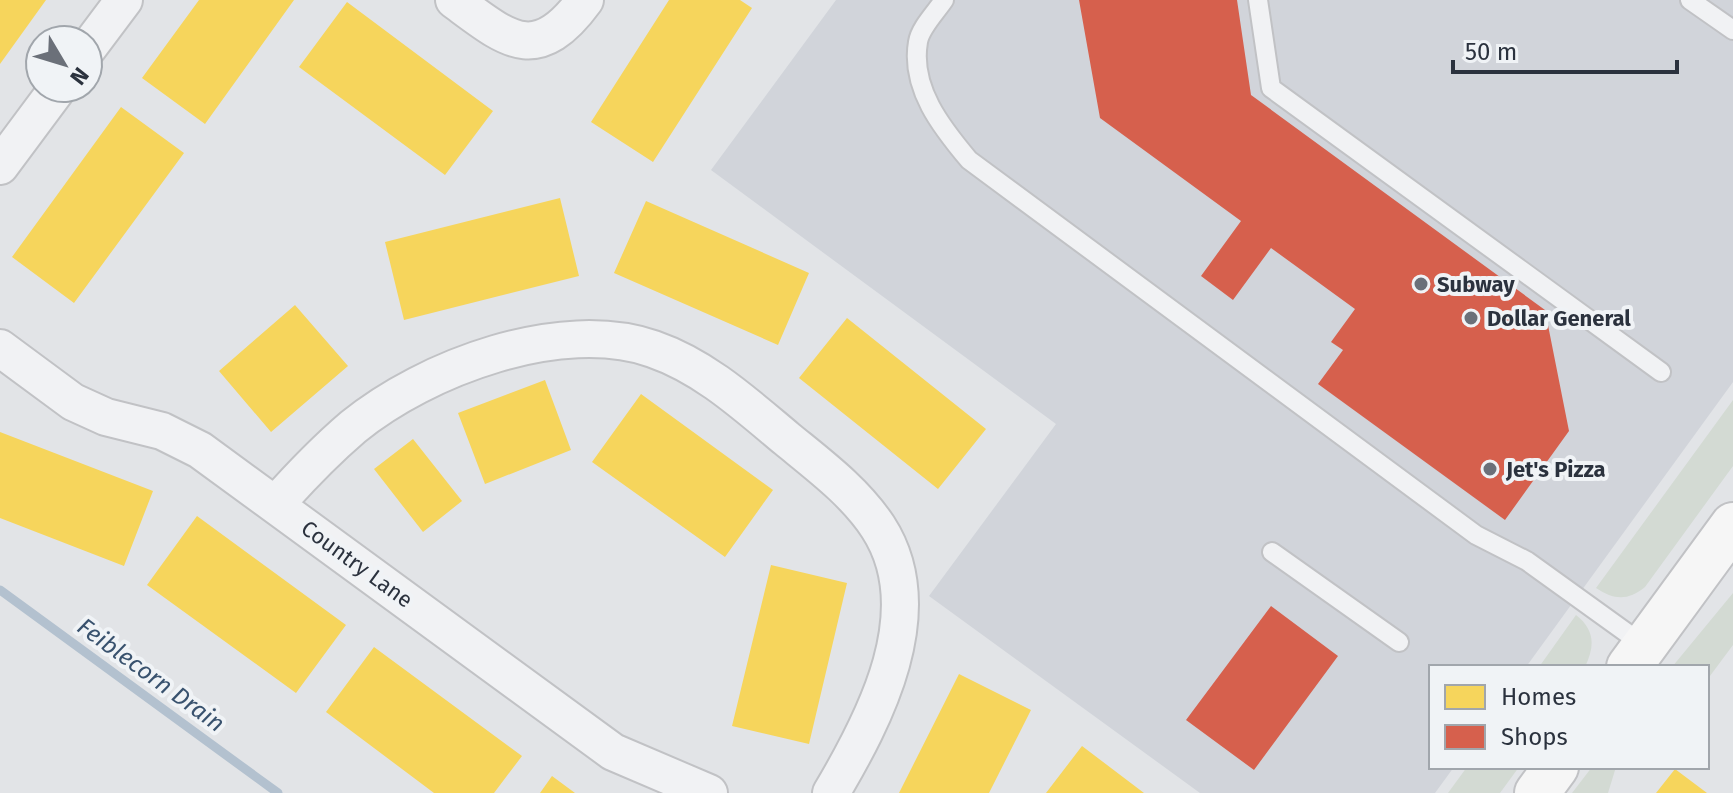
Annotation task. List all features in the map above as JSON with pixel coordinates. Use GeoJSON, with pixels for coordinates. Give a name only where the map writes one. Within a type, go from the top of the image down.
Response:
{"type":"FeatureCollection","features":[{"type":"Feature","properties":{"kind":"street"},"geometry":{"type":"LineString","coordinates":[[104,27],[124,0]]}},
{"type":"Feature","properties":{"kind":"street"},"geometry":{"type":"LineString","coordinates":[[454,0],[513,40],[537,41],[558,28],[585,0]]}},
{"type":"Feature","properties":{"kind":"street"},"geometry":{"type":"LineString","coordinates":[[0,166],[46,104]]}},
{"type":"Feature","properties":{"kind":"street"},"geometry":{"type":"LineString","coordinates":[[276,504],[315,462],[355,426],[426,382],[490,355],[536,343],[572,339],[612,340],[651,348],[690,365],[724,386],[860,503],[879,529],[895,563],[901,599],[897,636],[872,713],[831,793]]}},
{"type":"Feature","properties":{"kind":"street","name":"Country Lane"},"geometry":{"type":"LineString","coordinates":[[0,348],[73,402],[106,417],[162,431],[200,450],[613,752],[709,793]]}},
{"type":"Feature","properties":{"kind":"street"},"geometry":{"type":"LineString","coordinates":[[1637,656],[1733,525]]}},
{"type":"Feature","properties":{"kind":"street"},"geometry":{"type":"LineString","coordinates":[[1537,793],[1555,769]]}},
{"type":"Feature","properties":{"kind":"lane"},"geometry":{"type":"LineString","coordinates":[[944,0],[918,41],[918,68],[928,104],[941,127],[969,160],[1476,535],[1527,561],[1637,656]]}},
{"type":"Feature","properties":{"kind":"lane"},"geometry":{"type":"LineString","coordinates":[[1258,0],[1271,88],[1661,372]]}},
{"type":"Feature","properties":{"kind":"lane"},"geometry":{"type":"LineString","coordinates":[[1690,0],[1733,30]]}},
{"type":"Feature","properties":{"kind":"lane"},"geometry":{"type":"LineString","coordinates":[[1272,552],[1399,642]]}},
{"type":"Feature","properties":{"kind":"shaded area"},"geometry":{"type":"Polygon","coordinates":[[[836,0],[1733,0],[1733,382],[1527,665],[1429,665],[1429,769],[1453,769],[1435,793],[1200,793],[929,596],[1056,424],[711,170],[836,0]]]}},
{"type":"Feature","properties":{"kind":"shaded area"},"geometry":{"type":"Polygon","coordinates":[[[1733,400],[1733,466],[1645,587],[1627,597],[1609,595],[1596,588],[1733,400]]]}},
{"type":"Feature","properties":{"kind":"shaded area"},"geometry":{"type":"Polygon","coordinates":[[[1733,593],[1733,645],[1709,677],[1709,665],[1674,665],[1733,593]]]}},
{"type":"Feature","properties":{"kind":"shaded area"},"geometry":{"type":"Polygon","coordinates":[[[1576,615],[1590,633],[1592,645],[1586,665],[1540,665],[1576,615]]]}},
{"type":"Feature","properties":{"kind":"shaded area"},"geometry":{"type":"Polygon","coordinates":[[[1466,769],[1518,769],[1500,793],[1448,793],[1466,769]]]}},
{"type":"Feature","properties":{"kind":"shaded area"},"geometry":{"type":"Polygon","coordinates":[[[1590,769],[1615,769],[1608,793],[1572,793],[1590,769]]]}},
{"type":"Feature","properties":{"kind":"building: Homes"},"geometry":{"type":"Polygon","coordinates":[[[0,0],[46,0],[29,24],[24,24],[24,31],[0,64],[0,0]]]}},
{"type":"Feature","properties":{"kind":"building: Homes"},"geometry":{"type":"Polygon","coordinates":[[[199,0],[294,0],[205,124],[142,78],[199,0]]]}},
{"type":"Feature","properties":{"kind":"building: Homes"},"geometry":{"type":"Polygon","coordinates":[[[669,0],[740,0],[752,8],[653,162],[591,122],[669,0]]]}},
{"type":"Feature","properties":{"kind":"building: Homes"},"geometry":{"type":"Polygon","coordinates":[[[347,2],[493,111],[445,175],[299,67],[347,2]]]}},
{"type":"Feature","properties":{"kind":"building: Homes"},"geometry":{"type":"Polygon","coordinates":[[[121,107],[184,153],[74,303],[12,257],[121,107]]]}},
{"type":"Feature","properties":{"kind":"building: Homes"},"geometry":{"type":"Polygon","coordinates":[[[560,198],[579,276],[404,320],[385,242],[560,198]]]}},
{"type":"Feature","properties":{"kind":"building: Homes"},"geometry":{"type":"Polygon","coordinates":[[[646,201],[809,273],[778,345],[614,273],[646,201]]]}},
{"type":"Feature","properties":{"kind":"building: Homes"},"geometry":{"type":"Polygon","coordinates":[[[295,305],[348,366],[271,432],[219,371],[295,305]]]}},
{"type":"Feature","properties":{"kind":"building: Homes"},"geometry":{"type":"Polygon","coordinates":[[[847,318],[986,429],[938,489],[799,378],[847,318]]]}},
{"type":"Feature","properties":{"kind":"building: Homes"},"geometry":{"type":"Polygon","coordinates":[[[545,380],[571,450],[485,484],[458,413],[545,380]]]}},
{"type":"Feature","properties":{"kind":"building: Homes"},"geometry":{"type":"Polygon","coordinates":[[[641,394],[773,490],[725,557],[592,462],[641,394]]]}},
{"type":"Feature","properties":{"kind":"building: Homes"},"geometry":{"type":"Polygon","coordinates":[[[0,432],[153,491],[124,566],[0,518],[0,432]]]}},
{"type":"Feature","properties":{"kind":"building: Homes"},"geometry":{"type":"Polygon","coordinates":[[[413,439],[462,501],[423,532],[374,469],[413,439]]]}},
{"type":"Feature","properties":{"kind":"building: Homes"},"geometry":{"type":"Polygon","coordinates":[[[197,516],[346,625],[296,693],[147,585],[197,516]]]}},
{"type":"Feature","properties":{"kind":"building: Homes"},"geometry":{"type":"Polygon","coordinates":[[[771,565],[847,583],[809,744],[732,726],[771,565]]]}},
{"type":"Feature","properties":{"kind":"building: Homes"},"geometry":{"type":"Polygon","coordinates":[[[374,647],[522,756],[494,793],[434,793],[326,712],[374,647]]]}},
{"type":"Feature","properties":{"kind":"building: Homes"},"geometry":{"type":"Polygon","coordinates":[[[959,674],[1031,710],[989,793],[899,793],[959,674]]]}},
{"type":"Feature","properties":{"kind":"building: Homes"},"geometry":{"type":"Polygon","coordinates":[[[1082,746],[1144,793],[1046,793],[1082,746]]]}},
{"type":"Feature","properties":{"kind":"building: Homes"},"geometry":{"type":"Polygon","coordinates":[[[1675,769],[1707,793],[1656,793],[1675,769]]]}},
{"type":"Feature","properties":{"kind":"building: Homes"},"geometry":{"type":"Polygon","coordinates":[[[552,776],[575,793],[540,793],[552,776]]]}},
{"type":"Feature","properties":{"kind":"building: Shops"},"geometry":{"type":"Polygon","coordinates":[[[1079,0],[1237,0],[1251,95],[1545,310],[1569,431],[1505,520],[1318,384],[1343,350],[1331,342],[1355,309],[1271,248],[1233,300],[1201,276],[1241,221],[1100,118],[1079,0]]]}},
{"type":"Feature","properties":{"kind":"building: Shops"},"geometry":{"type":"Polygon","coordinates":[[[1271,606],[1338,656],[1254,770],[1186,720],[1271,606]]]}},
{"type":"Feature","properties":{"kind":"waterway","name":"Feiblecorn Drain"},"geometry":{"type":"LineString","coordinates":[[0,590],[278,793]]}},
{"type":"Feature","properties":{"kind":"place","name":"Subway"},"geometry":{"type":"Point","coordinates":[1421,284]}},
{"type":"Feature","properties":{"kind":"place","name":"Dollar General"},"geometry":{"type":"Point","coordinates":[1471,318]}},
{"type":"Feature","properties":{"kind":"place","name":"Jet's Pizza"},"geometry":{"type":"Point","coordinates":[1490,469]}}]}
